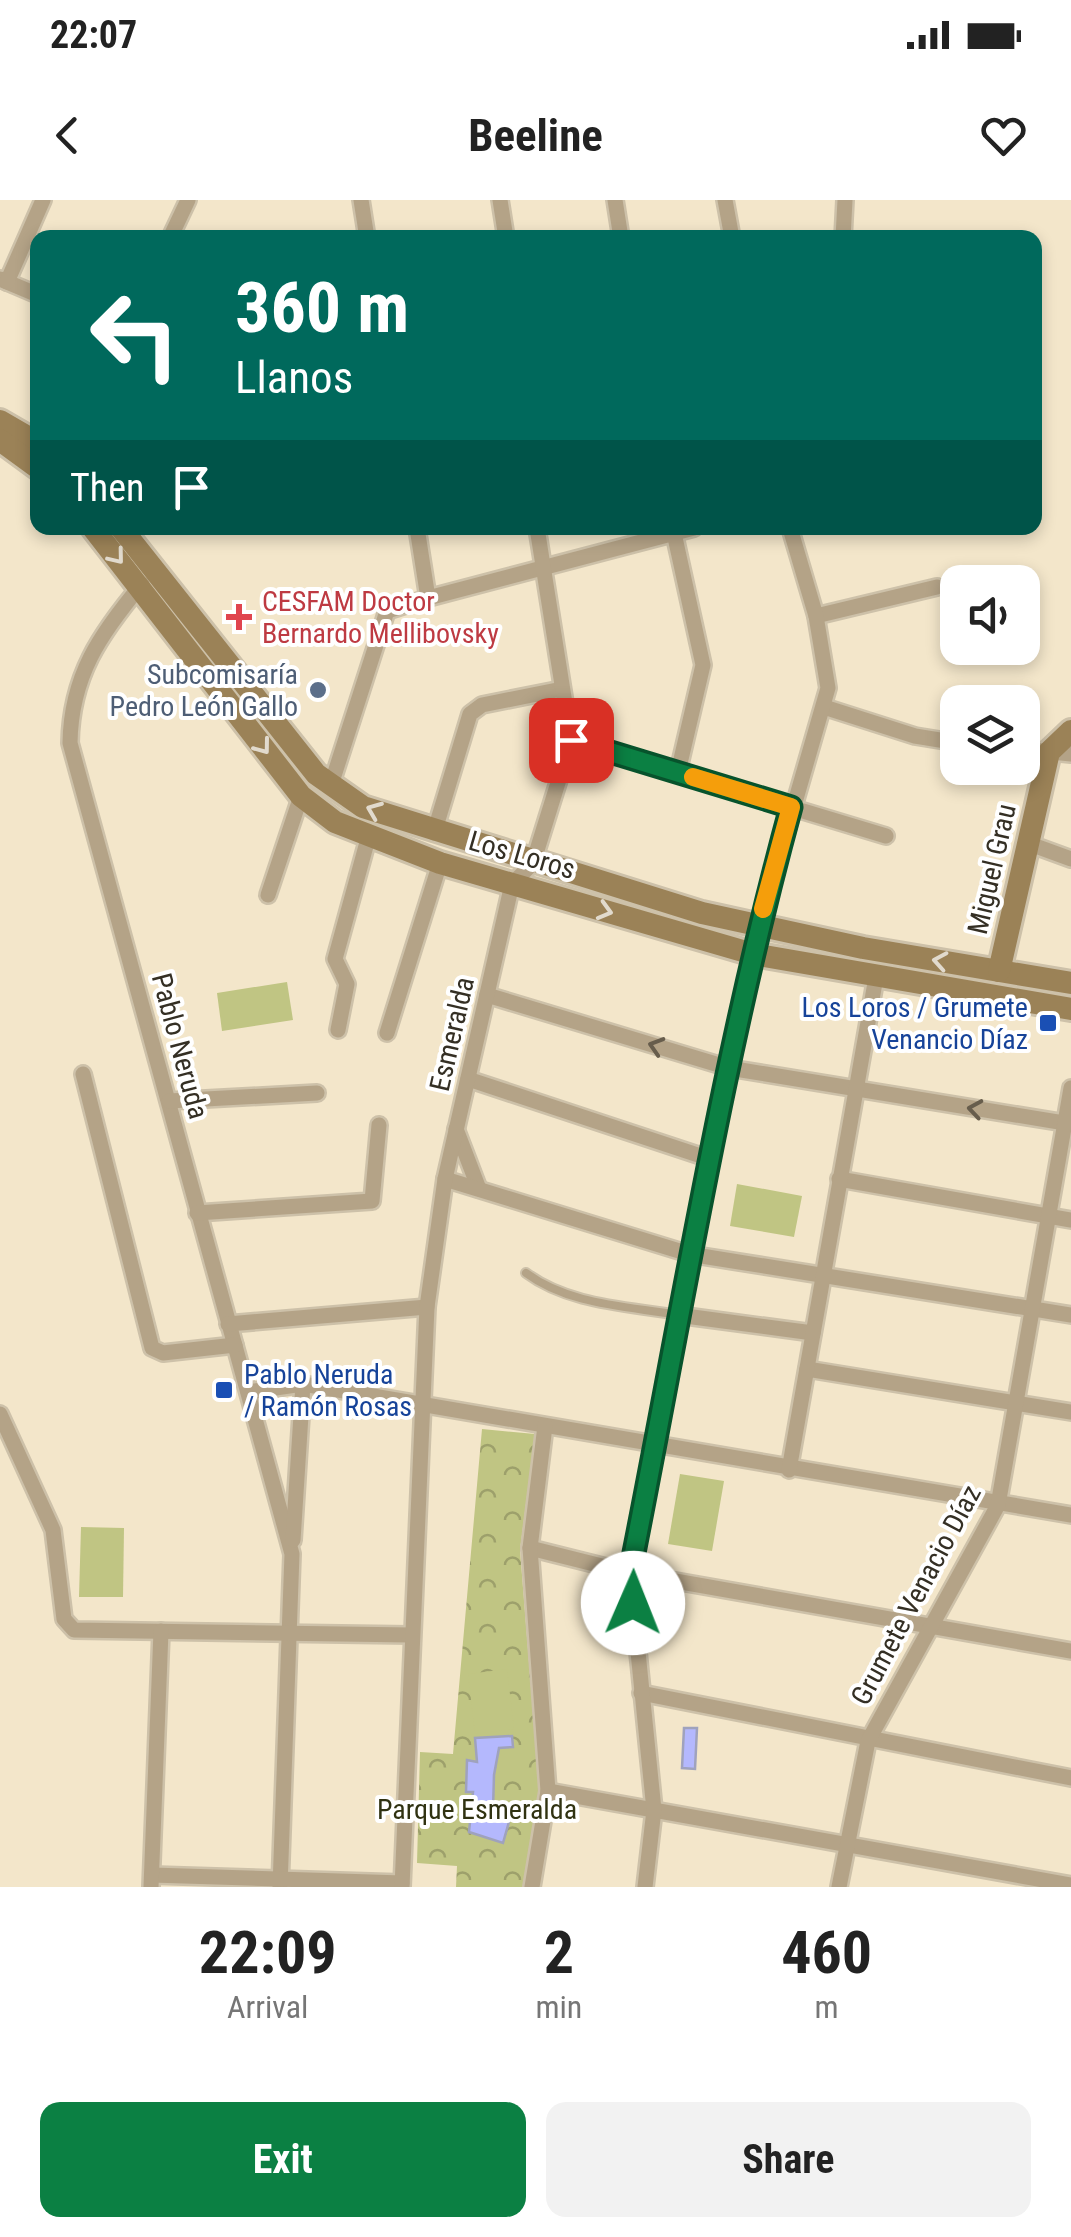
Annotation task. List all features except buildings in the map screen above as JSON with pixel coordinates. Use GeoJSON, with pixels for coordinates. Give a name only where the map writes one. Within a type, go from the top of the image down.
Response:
{"type":"FeatureCollection","features":[{"type":"Feature","properties":{"kind":"main road"},"geometry":{"type":"LineString","coordinates":[[0,421],[30,438]]}},
{"type":"Feature","properties":{"kind":"main road"},"geometry":{"type":"LineString","coordinates":[[0,440],[30,462]]}},
{"type":"Feature","properties":{"kind":"main road","name":"Los Loros"},"geometry":{"type":"LineString","coordinates":[[101,535],[148,579],[316,774],[362,807],[533,863],[759,927],[1071,983]]}},
{"type":"Feature","properties":{"kind":"main road","name":"Los Loros"},"geometry":{"type":"LineString","coordinates":[[125,535],[148,579],[301,796],[335,822],[440,863],[753,954],[1071,1009]]}},
{"type":"Feature","properties":{"kind":"main road"},"geometry":{"type":"LineString","coordinates":[[1060,753],[1071,731]]}},
{"type":"Feature","properties":{"kind":"main road","name":"Miguel Grau"},"geometry":{"type":"LineString","coordinates":[[999,971],[1030,844],[1060,753]]}},
{"type":"Feature","properties":{"kind":"street"},"geometry":{"type":"LineString","coordinates":[[30,292],[3,281],[43,200]]}},
{"type":"Feature","properties":{"kind":"street"},"geometry":{"type":"LineString","coordinates":[[174,230],[188,200]]}},
{"type":"Feature","properties":{"kind":"street"},"geometry":{"type":"LineString","coordinates":[[360,200],[366,230]]}},
{"type":"Feature","properties":{"kind":"street"},"geometry":{"type":"LineString","coordinates":[[500,200],[505,230]]}},
{"type":"Feature","properties":{"kind":"street"},"geometry":{"type":"LineString","coordinates":[[615,200],[620,230]]}},
{"type":"Feature","properties":{"kind":"street"},"geometry":{"type":"LineString","coordinates":[[725,200],[731,230]]}},
{"type":"Feature","properties":{"kind":"street"},"geometry":{"type":"LineString","coordinates":[[844,230],[845,200]]}},
{"type":"Feature","properties":{"kind":"street"},"geometry":{"type":"LineString","coordinates":[[418,535],[428,598]]}},
{"type":"Feature","properties":{"kind":"street"},"geometry":{"type":"LineString","coordinates":[[512,884],[533,863],[571,740],[538,535]]}},
{"type":"Feature","properties":{"kind":"street"},"geometry":{"type":"LineString","coordinates":[[331,786],[387,611],[667,535]]}},
{"type":"Feature","properties":{"kind":"street"},"geometry":{"type":"LineString","coordinates":[[674,535],[704,664],[678,772]]}},
{"type":"Feature","properties":{"kind":"street"},"geometry":{"type":"LineString","coordinates":[[644,1887],[654,1810],[630,1573],[678,1314],[759,927],[828,688],[816,616],[792,535]]}},
{"type":"Feature","properties":{"kind":"street","name":"Pablo Neruda"},"geometry":{"type":"LineString","coordinates":[[148,579],[85,662],[70,704],[70,743],[292,1554]]}},
{"type":"Feature","properties":{"kind":"street"},"geometry":{"type":"LineString","coordinates":[[816,616],[937,587]]}},
{"type":"Feature","properties":{"kind":"street"},"geometry":{"type":"LineString","coordinates":[[434,832],[470,714],[482,705],[562,689]]}},
{"type":"Feature","properties":{"kind":"street"},"geometry":{"type":"LineString","coordinates":[[824,707],[940,740]]}},
{"type":"Feature","properties":{"kind":"street"},"geometry":{"type":"LineString","coordinates":[[571,740],[886,836]]}},
{"type":"Feature","properties":{"kind":"street"},"geometry":{"type":"LineString","coordinates":[[268,895],[301,796]]}},
{"type":"Feature","properties":{"kind":"street"},"geometry":{"type":"LineString","coordinates":[[338,1030],[347,984],[335,959],[369,834]]}},
{"type":"Feature","properties":{"kind":"street"},"geometry":{"type":"LineString","coordinates":[[1030,844],[1071,860]]}},
{"type":"Feature","properties":{"kind":"street"},"geometry":{"type":"LineString","coordinates":[[388,1033],[440,863]]}},
{"type":"Feature","properties":{"kind":"street","name":"Esmeralda"},"geometry":{"type":"LineString","coordinates":[[402,1885],[427,1308],[445,1179],[512,884]]}},
{"type":"Feature","properties":{"kind":"street"},"geometry":{"type":"LineString","coordinates":[[789,1470],[876,976]]}},
{"type":"Feature","properties":{"kind":"street"},"geometry":{"type":"LineString","coordinates":[[487,995],[729,1068],[1068,1124]]}},
{"type":"Feature","properties":{"kind":"street"},"geometry":{"type":"LineString","coordinates":[[83,1074],[152,1348],[163,1353],[235,1345]]}},
{"type":"Feature","properties":{"kind":"street"},"geometry":{"type":"LineString","coordinates":[[468,1080],[710,1159]]}},
{"type":"Feature","properties":{"kind":"street","name":"Grumete Venacio Díaz"},"geometry":{"type":"LineString","coordinates":[[839,1887],[868,1741],[998,1505],[1047,1218],[1068,1124],[1071,1088]]}},
{"type":"Feature","properties":{"kind":"street"},"geometry":{"type":"LineString","coordinates":[[169,1101],[317,1093]]}},
{"type":"Feature","properties":{"kind":"street"},"geometry":{"type":"LineString","coordinates":[[197,1214],[372,1201],[379,1125]]}},
{"type":"Feature","properties":{"kind":"street"},"geometry":{"type":"LineString","coordinates":[[456,1129],[479,1189]]}},
{"type":"Feature","properties":{"kind":"street"},"geometry":{"type":"LineString","coordinates":[[445,1179],[690,1254],[1032,1312],[1071,1315]]}},
{"type":"Feature","properties":{"kind":"street"},"geometry":{"type":"LineString","coordinates":[[839,1179],[1071,1220]]}},
{"type":"Feature","properties":{"kind":"street"},"geometry":{"type":"LineString","coordinates":[[228,1324],[427,1308]]}},
{"type":"Feature","properties":{"kind":"street"},"geometry":{"type":"LineString","coordinates":[[678,1314],[813,1333]]}},
{"type":"Feature","properties":{"kind":"street"},"geometry":{"type":"LineString","coordinates":[[806,1369],[1014,1406],[1071,1412]]}},
{"type":"Feature","properties":{"kind":"street"},"geometry":{"type":"LineString","coordinates":[[248,1392],[302,1384],[1071,1515]]}},
{"type":"Feature","properties":{"kind":"street","name":"Pablo Neruda"},"geometry":{"type":"LineString","coordinates":[[280,1883],[302,1384]]}},
{"type":"Feature","properties":{"kind":"street"},"geometry":{"type":"LineString","coordinates":[[0,1414],[52,1530],[64,1619],[74,1630],[411,1635]]}},
{"type":"Feature","properties":{"kind":"street"},"geometry":{"type":"LineString","coordinates":[[532,1887],[548,1791],[530,1548],[545,1426]]}},
{"type":"Feature","properties":{"kind":"street"},"geometry":{"type":"LineString","coordinates":[[530,1548],[630,1573],[1071,1651]]}},
{"type":"Feature","properties":{"kind":"street"},"geometry":{"type":"LineString","coordinates":[[161,1631],[152,1881],[402,1885]]}},
{"type":"Feature","properties":{"kind":"street"},"geometry":{"type":"LineString","coordinates":[[641,1693],[868,1741],[1071,1778]]}},
{"type":"Feature","properties":{"kind":"street"},"geometry":{"type":"LineString","coordinates":[[548,1791],[1071,1885]]}},
{"type":"Feature","properties":{"kind":"lane"},"geometry":{"type":"LineString","coordinates":[[526,1273],[546,1288],[575,1298],[678,1314]]}},
{"type":"Feature","properties":{"kind":"green space"},"geometry":{"type":"Polygon","coordinates":[[[287,982],[293,1020],[222,1031],[217,993],[287,982]]]}},
{"type":"Feature","properties":{"kind":"green space"},"geometry":{"type":"Polygon","coordinates":[[[737,1184],[802,1196],[794,1237],[730,1226],[737,1184]]]}},
{"type":"Feature","properties":{"kind":"green space","name":"Parque Esmeralda"},"geometry":{"type":"Polygon","coordinates":[[[482,1429],[535,1434],[520,1550],[540,1800],[526,1887],[456,1887],[457,1866],[417,1863],[420,1752],[453,1754],[482,1429]]]}},
{"type":"Feature","properties":{"kind":"green space"},"geometry":{"type":"Polygon","coordinates":[[[680,1474],[724,1481],[712,1551],[668,1544],[680,1474]]]}},
{"type":"Feature","properties":{"kind":"green space"},"geometry":{"type":"Polygon","coordinates":[[[81,1527],[124,1528],[123,1597],[79,1597],[81,1527]]]}},
{"type":"Feature","properties":{"kind":"green space"},"geometry":{"type":"Polygon","coordinates":[[[507,1669],[514,1729],[475,1734],[468,1674],[507,1669]]]}},
{"type":"Feature","properties":{"kind":"slow traffic"},"geometry":{"type":"LineString","coordinates":[[693,777],[791,807],[763,909]]}},
{"type":"Feature","properties":{"kind":"place","name":"CESFAM Doctor Bernardo Mellibovsky"},"geometry":{"type":"Point","coordinates":[239,617]}},
{"type":"Feature","properties":{"kind":"place","name":"Subcomisaría Pedro León Gallo"},"geometry":{"type":"Point","coordinates":[318,690]}},
{"type":"Feature","properties":{"kind":"place","name":"Los Loros / Grumete Venancio Díaz"},"geometry":{"type":"Point","coordinates":[1048,1023]}},
{"type":"Feature","properties":{"kind":"place","name":"Pablo Neruda / Ramón Rosas"},"geometry":{"type":"Point","coordinates":[224,1390]}},
{"type":"Feature","properties":{"kind":"route"},"geometry":{"type":"LineString","coordinates":[[571,740],[791,807],[759,927],[690,1254],[630,1573],[633,1603]]}}]}
